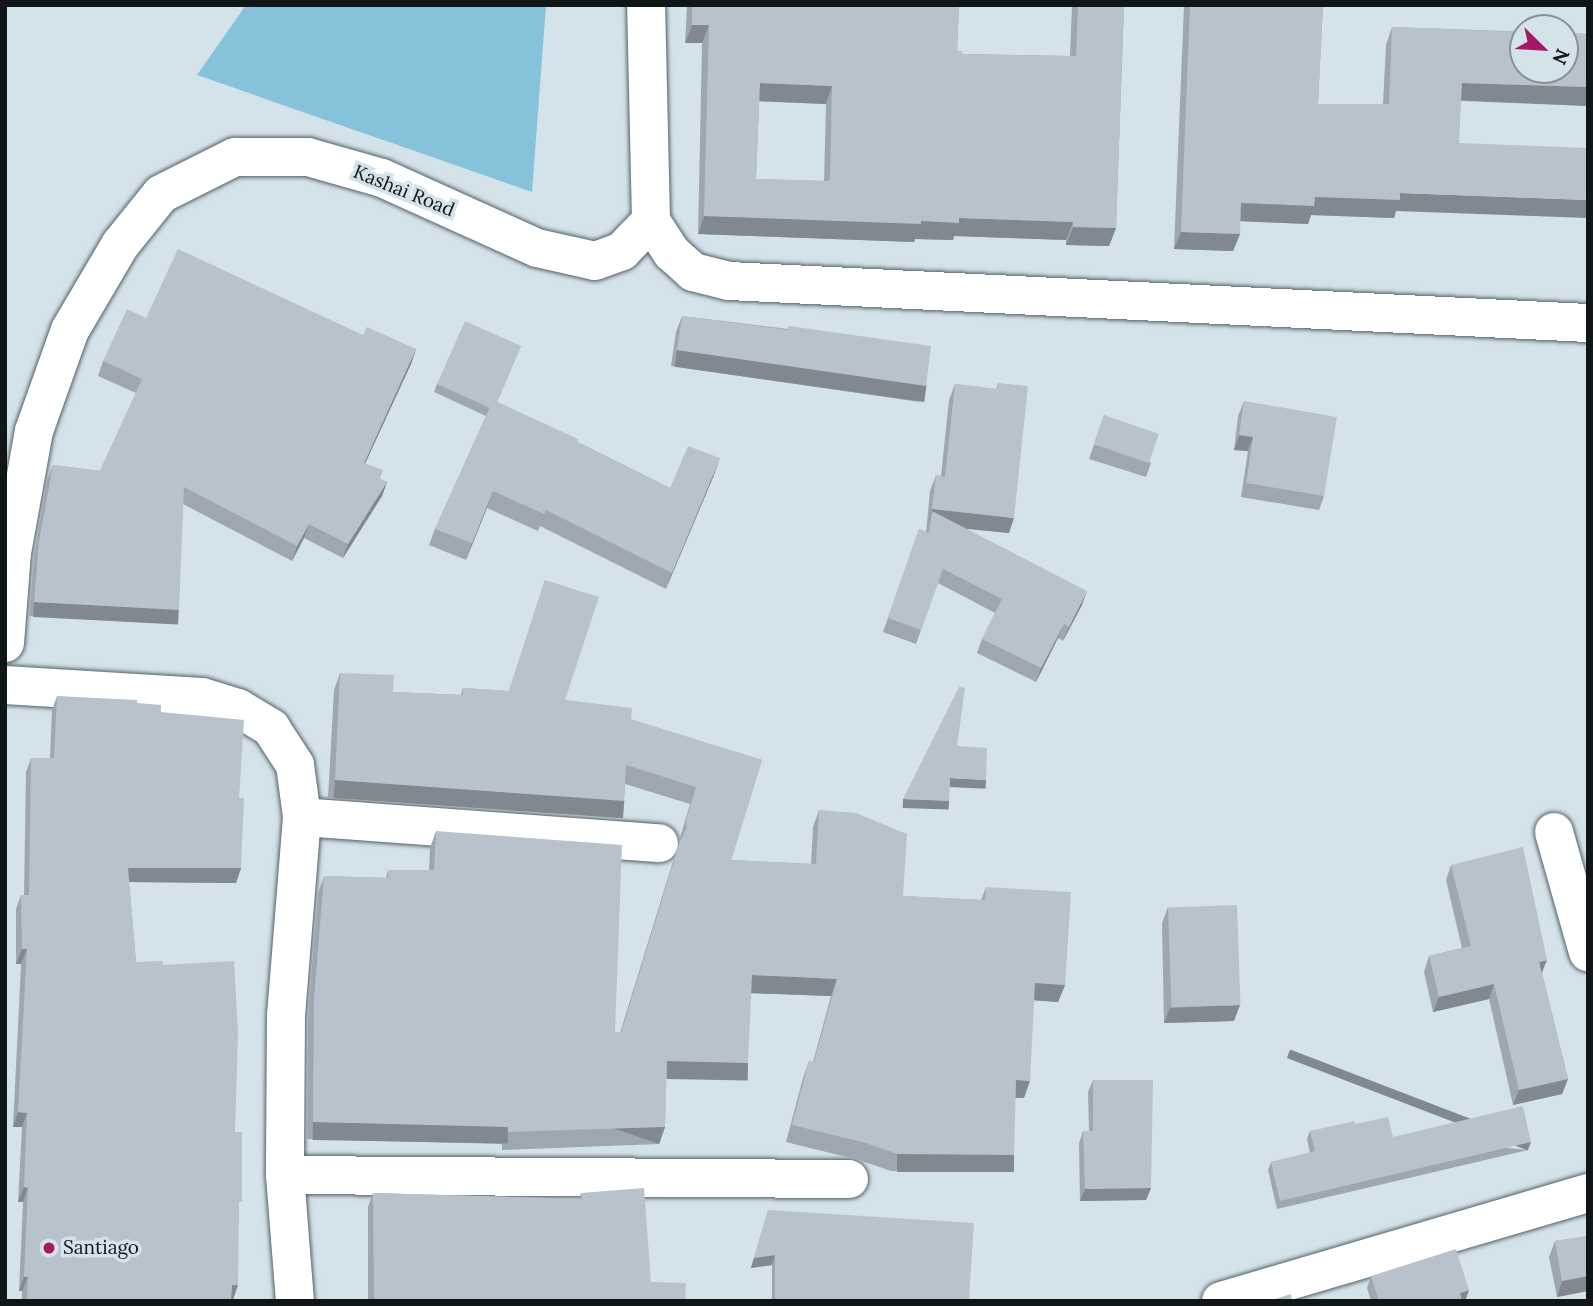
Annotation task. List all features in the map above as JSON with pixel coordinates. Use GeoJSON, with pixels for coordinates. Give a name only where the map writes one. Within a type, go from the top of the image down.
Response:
{"type":"FeatureCollection","features":[{"type":"Feature","properties":{"kind":"street"},"geometry":{"type":"LineString","coordinates":[[646,5],[651,221],[672,253],[693,272],[729,281],[1588,323]]}},
{"type":"Feature","properties":{"kind":"street","name":"Kashai Road"},"geometry":{"type":"LineString","coordinates":[[5,643],[12,553],[34,431],[70,330],[120,245],[161,194],[235,157],[308,157],[382,178],[537,248],[595,261],[622,251],[651,221]]}},
{"type":"Feature","properties":{"kind":"street"},"geometry":{"type":"LineString","coordinates":[[5,685],[202,697],[238,708],[271,728],[295,765],[302,817],[286,1015],[285,1175],[295,1301]]}},
{"type":"Feature","properties":{"kind":"street"},"geometry":{"type":"LineString","coordinates":[[302,817],[659,843]]}},
{"type":"Feature","properties":{"kind":"street"},"geometry":{"type":"LineString","coordinates":[[1554,832],[1588,952]]}},
{"type":"Feature","properties":{"kind":"street"},"geometry":{"type":"LineString","coordinates":[[285,1175],[849,1179]]}},
{"type":"Feature","properties":{"kind":"street"},"geometry":{"type":"LineString","coordinates":[[1221,1301],[1588,1193]]}},
{"type":"Feature","properties":{"kind":"shaded area"},"geometry":{"type":"Polygon","coordinates":[[[246,5],[546,5],[532,192],[197,75],[246,5]]]}},
{"type":"Feature","properties":{"kind":"building"},"geometry":{"type":"Polygon","coordinates":[[[692,5],[959,5],[957,51],[962,51],[962,54],[1076,56],[1078,5],[1124,5],[1116,228],[1073,227],[1073,222],[959,218],[959,223],[921,221],[921,224],[704,216],[709,25],[692,25],[692,5]],[[760,83],[756,179],[828,181],[832,86],[760,83]]]}},
{"type":"Feature","properties":{"kind":"building"},"geometry":{"type":"Polygon","coordinates":[[[1190,5],[1323,5],[1318,104],[1389,104],[1392,27],[1509,31],[1509,84],[1579,84],[1579,34],[1588,34],[1588,87],[1462,83],[1459,143],[1588,148],[1588,200],[1400,193],[1400,200],[1315,197],[1314,206],[1241,203],[1240,234],[1181,232],[1190,5]]]}},
{"type":"Feature","properties":{"kind":"building"},"geometry":{"type":"Polygon","coordinates":[[[178,249],[363,335],[367,327],[416,349],[364,463],[383,470],[380,479],[387,482],[348,544],[309,524],[297,546],[184,487],[179,610],[34,602],[39,541],[53,465],[100,471],[142,379],[103,361],[127,309],[146,318],[178,249]]]}},
{"type":"Feature","properties":{"kind":"building"},"geometry":{"type":"Polygon","coordinates":[[[682,316],[788,330],[789,326],[931,346],[926,386],[677,350],[682,316]]]}},
{"type":"Feature","properties":{"kind":"building"},"geometry":{"type":"Polygon","coordinates":[[[465,321],[521,346],[497,402],[493,400],[490,408],[437,384],[465,321]]]}},
{"type":"Feature","properties":{"kind":"building"},"geometry":{"type":"Polygon","coordinates":[[[998,383],[1028,386],[1014,518],[932,509],[936,475],[945,477],[955,384],[997,389],[998,383]]]}},
{"type":"Feature","properties":{"kind":"building"},"geometry":{"type":"Polygon","coordinates":[[[493,400],[578,439],[577,442],[670,488],[688,446],[720,458],[672,573],[546,510],[544,514],[493,491],[472,543],[435,529],[493,400]]]}},
{"type":"Feature","properties":{"kind":"building"},"geometry":{"type":"Polygon","coordinates":[[[1244,401],[1337,417],[1324,496],[1246,483],[1253,437],[1239,435],[1244,401]]]}},
{"type":"Feature","properties":{"kind":"building"},"geometry":{"type":"Polygon","coordinates":[[[1104,415],[1159,434],[1149,463],[1094,444],[1104,415]]]}},
{"type":"Feature","properties":{"kind":"building"},"geometry":{"type":"Polygon","coordinates":[[[932,511],[1087,591],[1069,627],[1064,624],[1041,668],[982,639],[1002,599],[943,569],[921,630],[888,618],[919,529],[929,533],[932,511]]]}},
{"type":"Feature","properties":{"kind":"building"},"geometry":{"type":"Polygon","coordinates":[[[545,580],[599,597],[565,700],[632,708],[631,719],[762,760],[731,860],[816,864],[819,810],[856,813],[907,834],[903,896],[985,900],[986,887],[1071,892],[1065,985],[1035,983],[1030,1081],[1016,1080],[1014,1155],[897,1154],[866,1143],[792,1125],[809,1061],[814,1062],[837,979],[752,975],[748,1063],[667,1061],[665,1127],[508,1132],[508,1127],[313,1122],[314,999],[324,876],[388,878],[388,870],[434,870],[436,831],[622,845],[615,1032],[621,1033],[680,841],[687,828],[686,821],[696,787],[626,765],[624,801],[335,780],[340,673],[394,675],[393,692],[463,695],[463,688],[509,691],[545,580]]]}},
{"type":"Feature","properties":{"kind":"building"},"geometry":{"type":"Polygon","coordinates":[[[959,687],[965,688],[957,746],[987,748],[986,780],[950,778],[949,801],[903,799],[959,687]]]}},
{"type":"Feature","properties":{"kind":"building"},"geometry":{"type":"Polygon","coordinates":[[[57,696],[137,700],[137,703],[161,705],[161,712],[244,720],[239,798],[244,798],[241,868],[128,868],[136,962],[163,961],[163,965],[234,961],[238,1033],[235,1132],[242,1132],[242,1202],[239,1202],[238,1285],[232,1285],[231,1301],[27,1301],[28,1277],[24,1277],[28,1188],[24,1187],[27,1113],[18,1112],[27,949],[22,949],[21,895],[29,895],[31,758],[54,758],[57,696]]]}},
{"type":"Feature","properties":{"kind":"building"},"geometry":{"type":"Polygon","coordinates":[[[1523,847],[1547,960],[1539,962],[1568,1079],[1519,1090],[1494,984],[1439,997],[1429,956],[1471,946],[1451,865],[1523,847]]]}},
{"type":"Feature","properties":{"kind":"building"},"geometry":{"type":"Polygon","coordinates":[[[1237,905],[1240,1005],[1172,1007],[1168,907],[1237,905]]]}},
{"type":"Feature","properties":{"kind":"building"},"geometry":{"type":"Polygon","coordinates":[[[1093,1080],[1153,1080],[1151,1188],[1085,1189],[1083,1131],[1093,1131],[1093,1080]]]}},
{"type":"Feature","properties":{"kind":"building"},"geometry":{"type":"Polygon","coordinates":[[[1523,1106],[1531,1142],[1280,1201],[1271,1162],[1315,1151],[1310,1131],[1388,1117],[1393,1137],[1523,1106]]]}},
{"type":"Feature","properties":{"kind":"building"},"geometry":{"type":"Polygon","coordinates":[[[644,1188],[651,1282],[686,1283],[685,1301],[374,1301],[373,1193],[582,1199],[581,1193],[644,1188]]]}},
{"type":"Feature","properties":{"kind":"building"},"geometry":{"type":"Polygon","coordinates":[[[768,1210],[974,1223],[970,1301],[775,1301],[775,1255],[754,1258],[768,1210]]]}},
{"type":"Feature","properties":{"kind":"building"},"geometry":{"type":"Polygon","coordinates":[[[1588,1236],[1588,1276],[1562,1281],[1555,1241],[1588,1236]]]}},
{"type":"Feature","properties":{"kind":"building"},"geometry":{"type":"Polygon","coordinates":[[[1456,1249],[1469,1290],[1460,1293],[1462,1301],[1379,1301],[1371,1276],[1456,1249]]]}},
{"type":"Feature","properties":{"kind":"building"},"geometry":{"type":"Polygon","coordinates":[[[1291,1294],[1292,1301],[1269,1301],[1291,1294]]]}},
{"type":"Feature","properties":{"kind":"place","name":"Santiago"},"geometry":{"type":"Point","coordinates":[49,1248]}}]}
